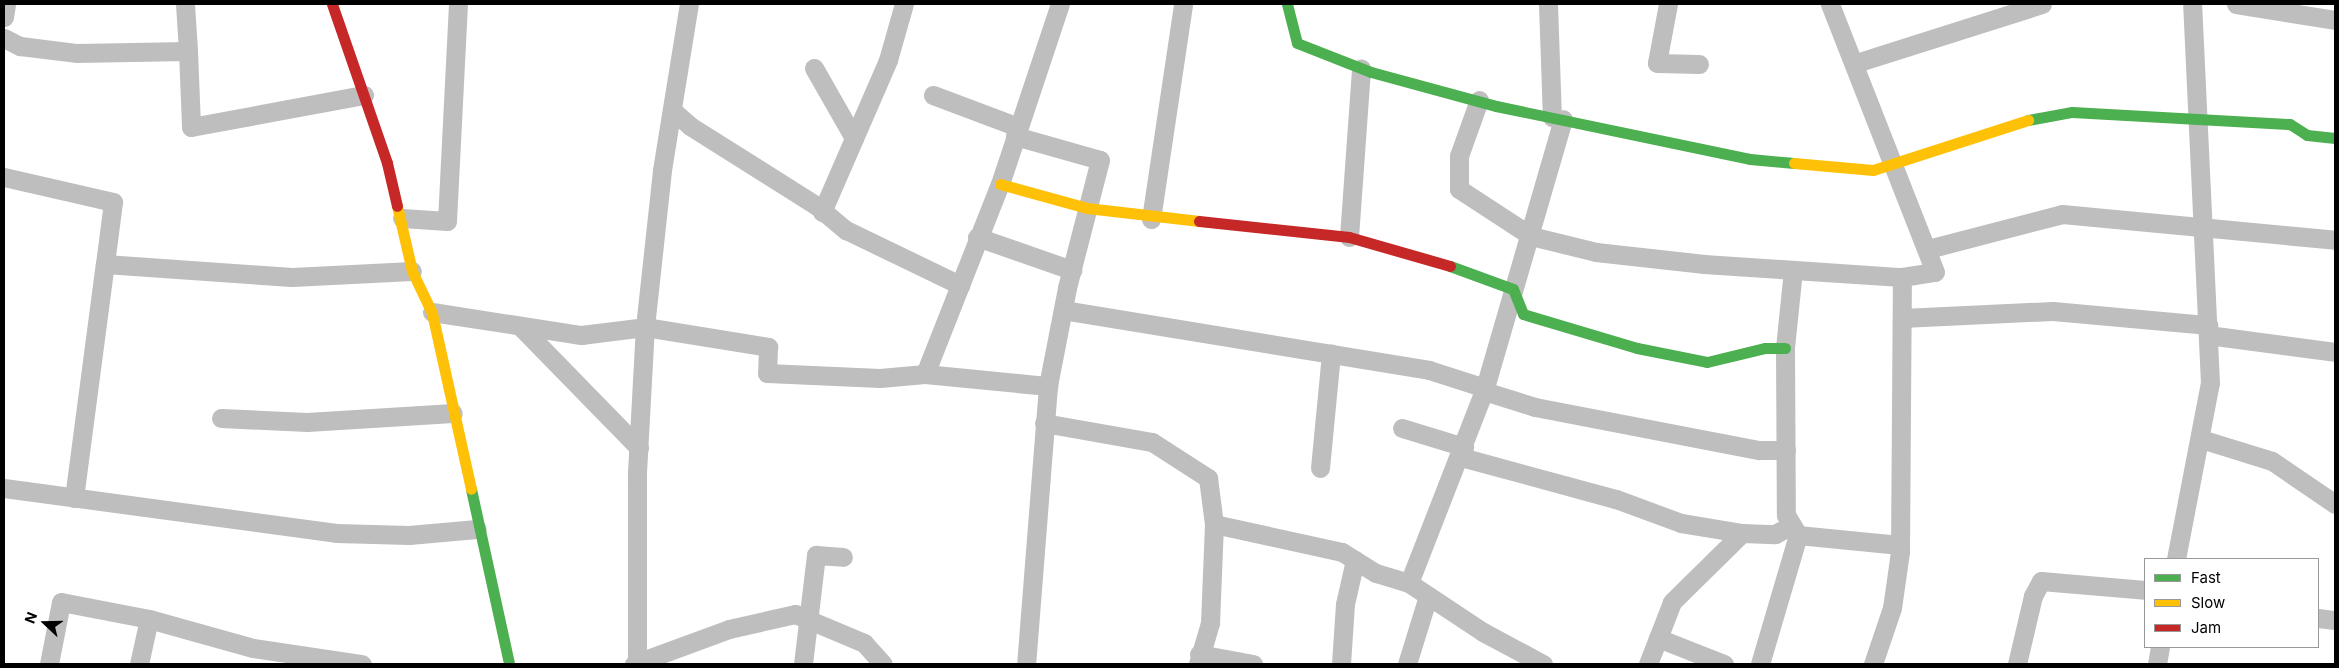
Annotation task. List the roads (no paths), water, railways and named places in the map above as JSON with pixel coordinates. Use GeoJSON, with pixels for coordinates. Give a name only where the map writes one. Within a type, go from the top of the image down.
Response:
{"type":"FeatureCollection","features":[{"type":"Feature","properties":{"kind":"street"},"geometry":{"type":"LineString","coordinates":[[4,17],[6,4]]}},
{"type":"Feature","properties":{"kind":"street"},"geometry":{"type":"LineString","coordinates":[[185,4],[191,127],[364,95]]}},
{"type":"Feature","properties":{"kind":"street"},"geometry":{"type":"LineString","coordinates":[[332,4],[364,95],[402,218],[412,271],[432,312],[477,529],[509,664]]}},
{"type":"Feature","properties":{"kind":"street"},"geometry":{"type":"LineString","coordinates":[[402,218],[448,222],[458,4]]}},
{"type":"Feature","properties":{"kind":"street"},"geometry":{"type":"LineString","coordinates":[[689,4],[673,110],[645,327],[639,448],[635,662],[676,652],[729,629],[806,615],[824,629],[864,644],[883,664]]}},
{"type":"Feature","properties":{"kind":"street"},"geometry":{"type":"LineString","coordinates":[[822,212],[888,60],[904,4]]}},
{"type":"Feature","properties":{"kind":"street"},"geometry":{"type":"LineString","coordinates":[[925,374],[977,237],[1000,184],[1060,4]]}},
{"type":"Feature","properties":{"kind":"street"},"geometry":{"type":"LineString","coordinates":[[1150,219],[1183,4]]}},
{"type":"Feature","properties":{"kind":"street"},"geometry":{"type":"LineString","coordinates":[[1287,4],[1297,43],[1361,68],[1479,100],[1750,159],[1834,169],[1894,166],[2024,121],[2072,112],[2290,124],[2308,135],[2335,138]]}},
{"type":"Feature","properties":{"kind":"street"},"geometry":{"type":"LineString","coordinates":[[1410,582],[1485,390],[1530,236],[1558,118],[1548,4]]}},
{"type":"Feature","properties":{"kind":"street"},"geometry":{"type":"LineString","coordinates":[[1668,4],[1657,63],[1699,64]]}},
{"type":"Feature","properties":{"kind":"street"},"geometry":{"type":"LineString","coordinates":[[1479,100],[1459,156],[1459,189],[1530,236],[1596,252],[1793,270],[1902,277],[1935,272],[1928,249],[1894,166],[1856,63],[1830,4]]}},
{"type":"Feature","properties":{"kind":"street"},"geometry":{"type":"LineString","coordinates":[[1856,63],[2042,4]]}},
{"type":"Feature","properties":{"kind":"street"},"geometry":{"type":"LineString","coordinates":[[2176,558],[2201,439],[2210,383],[2192,4],[2187,4]]}},
{"type":"Feature","properties":{"kind":"street"},"geometry":{"type":"LineString","coordinates":[[2236,4],[2327,14]]}},
{"type":"Feature","properties":{"kind":"street"},"geometry":{"type":"LineString","coordinates":[[4,38],[20,46],[76,53],[188,51]]}},
{"type":"Feature","properties":{"kind":"street"},"geometry":{"type":"LineString","coordinates":[[814,68],[854,138]]}},
{"type":"Feature","properties":{"kind":"street"},"geometry":{"type":"LineString","coordinates":[[1349,237],[1361,68]]}},
{"type":"Feature","properties":{"kind":"street"},"geometry":{"type":"LineString","coordinates":[[933,95],[1016,132],[1100,160],[1072,270],[1048,386],[1026,664]]}},
{"type":"Feature","properties":{"kind":"street"},"geometry":{"type":"LineString","coordinates":[[673,110],[690,126],[822,212],[901,260],[960,285]]}},
{"type":"Feature","properties":{"kind":"street"},"geometry":{"type":"LineString","coordinates":[[4,177],[113,202],[74,498]]}},
{"type":"Feature","properties":{"kind":"street"},"geometry":{"type":"LineString","coordinates":[[1000,184],[1087,208],[1150,219],[1238,223],[1349,237],[1448,262],[1513,289],[1523,314],[1636,348],[1707,362],[1765,348],[1785,348]]}},
{"type":"Feature","properties":{"kind":"street"},"geometry":{"type":"LineString","coordinates":[[1928,249],[2062,214],[2335,240]]}},
{"type":"Feature","properties":{"kind":"street"},"geometry":{"type":"LineString","coordinates":[[977,237],[1072,270]]}},
{"type":"Feature","properties":{"kind":"street"},"geometry":{"type":"LineString","coordinates":[[105,264],[292,277],[412,271]]}},
{"type":"Feature","properties":{"kind":"street"},"geometry":{"type":"LineString","coordinates":[[1760,664],[1795,530],[1786,515],[1785,348],[1793,270]]}},
{"type":"Feature","properties":{"kind":"street"},"geometry":{"type":"LineString","coordinates":[[1873,664],[1892,608],[1900,545],[1902,277]]}},
{"type":"Feature","properties":{"kind":"street"},"geometry":{"type":"LineString","coordinates":[[1063,310],[1429,370],[1485,390],[1563,413],[1759,450],[1786,450]]}},
{"type":"Feature","properties":{"kind":"street"},"geometry":{"type":"LineString","coordinates":[[1902,318],[2053,311],[2208,330],[2335,352]]}},
{"type":"Feature","properties":{"kind":"street"},"geometry":{"type":"LineString","coordinates":[[432,312],[581,336],[645,327],[768,347],[767,373],[880,378],[925,374],[1048,386]]}},
{"type":"Feature","properties":{"kind":"street"},"geometry":{"type":"LineString","coordinates":[[521,327],[639,448]]}},
{"type":"Feature","properties":{"kind":"street"},"geometry":{"type":"LineString","coordinates":[[1320,468],[1331,354]]}},
{"type":"Feature","properties":{"kind":"street"},"geometry":{"type":"LineString","coordinates":[[221,418],[307,422],[453,413]]}},
{"type":"Feature","properties":{"kind":"street"},"geometry":{"type":"LineString","coordinates":[[1044,422],[1152,442],[1208,478],[1214,524],[1210,623],[1199,659],[1253,664]]}},
{"type":"Feature","properties":{"kind":"street"},"geometry":{"type":"LineString","coordinates":[[1402,428],[1462,452],[1616,499],[1681,523],[1742,533],[1776,534],[1795,530],[1900,545]]}},
{"type":"Feature","properties":{"kind":"street"},"geometry":{"type":"LineString","coordinates":[[2201,439],[2272,461],[2335,504]]}},
{"type":"Feature","properties":{"kind":"street"},"geometry":{"type":"LineString","coordinates":[[4,488],[336,533],[409,535],[477,529]]}},
{"type":"Feature","properties":{"kind":"street"},"geometry":{"type":"LineString","coordinates":[[1214,524],[1307,542],[1355,560],[1376,572],[1410,582],[1428,596],[1543,664]]}},
{"type":"Feature","properties":{"kind":"street"},"geometry":{"type":"LineString","coordinates":[[1648,664],[1672,602],[1742,533]]}},
{"type":"Feature","properties":{"kind":"street"},"geometry":{"type":"LineString","coordinates":[[803,664],[806,615],[816,555],[843,557]]}},
{"type":"Feature","properties":{"kind":"street"},"geometry":{"type":"LineString","coordinates":[[1341,664],[1345,604],[1355,560]]}},
{"type":"Feature","properties":{"kind":"street"},"geometry":{"type":"LineString","coordinates":[[2018,664],[2033,596],[2041,581],[2144,590]]}},
{"type":"Feature","properties":{"kind":"street"},"geometry":{"type":"LineString","coordinates":[[1407,664],[1428,596]]}},
{"type":"Feature","properties":{"kind":"street"},"geometry":{"type":"LineString","coordinates":[[49,664],[61,602],[149,619],[252,648],[362,664]]}},
{"type":"Feature","properties":{"kind":"street"},"geometry":{"type":"LineString","coordinates":[[2319,618],[2335,620]]}},
{"type":"Feature","properties":{"kind":"street"},"geometry":{"type":"LineString","coordinates":[[139,664],[149,619]]}},
{"type":"Feature","properties":{"kind":"street"},"geometry":{"type":"LineString","coordinates":[[1658,638],[1724,664]]}},
{"type":"Feature","properties":{"kind":"street"},"geometry":{"type":"LineString","coordinates":[[2156,664],[2160,648]]}}]}
